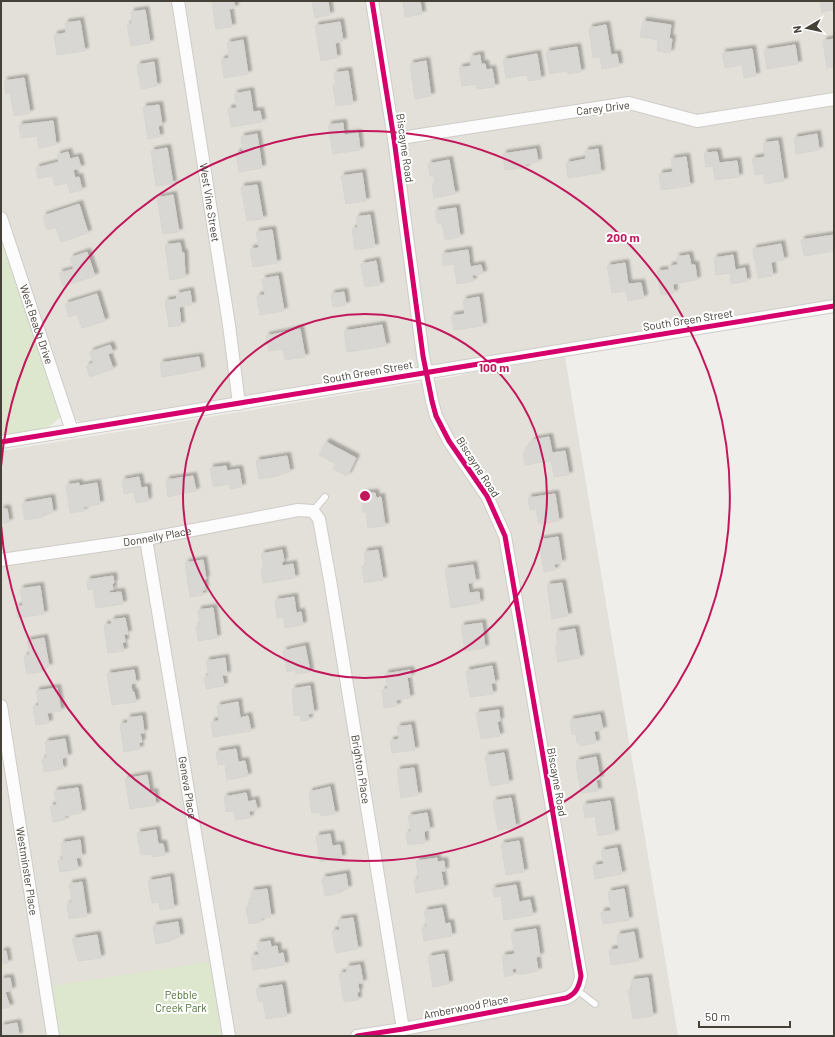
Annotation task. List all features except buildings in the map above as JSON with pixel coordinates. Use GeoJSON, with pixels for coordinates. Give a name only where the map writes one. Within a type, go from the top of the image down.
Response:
{"type":"FeatureCollection","features":[{"type":"Feature","properties":{"kind":"street","name":"West Vine Street"},"geometry":{"type":"LineString","coordinates":[[178,1],[229,326],[239,404]]}},
{"type":"Feature","properties":{"kind":"street","name":"Biscayne Road"},"geometry":{"type":"LineString","coordinates":[[372,1],[394,138],[426,372],[436,416],[449,441],[487,496],[505,536],[580,976],[577,990]]}},
{"type":"Feature","properties":{"kind":"street","name":"Carey Drive"},"geometry":{"type":"LineString","coordinates":[[394,138],[629,103],[696,121],[834,99]]}},
{"type":"Feature","properties":{"kind":"street","name":"West Beach Drive"},"geometry":{"type":"LineString","coordinates":[[1,218],[72,431]]}},
{"type":"Feature","properties":{"kind":"street","name":"South Green Street"},"geometry":{"type":"LineString","coordinates":[[1,442],[834,306]]}},
{"type":"Feature","properties":{"kind":"street","name":"Donnelly Place"},"geometry":{"type":"LineString","coordinates":[[1,560],[146,539],[298,510],[313,511]]}},
{"type":"Feature","properties":{"kind":"street","name":"Brighton Place"},"geometry":{"type":"LineString","coordinates":[[313,511],[319,519],[330,580],[403,1029]]}},
{"type":"Feature","properties":{"kind":"street","name":"Geneva Place"},"geometry":{"type":"LineString","coordinates":[[146,539],[229,1036]]}},
{"type":"Feature","properties":{"kind":"street","name":"Westminster Place"},"geometry":{"type":"LineString","coordinates":[[1,706],[53,1036]]}},
{"type":"Feature","properties":{"kind":"street","name":"Amberwood Place"},"geometry":{"type":"LineString","coordinates":[[357,1036],[403,1029],[566,998],[577,990]]}},
{"type":"Feature","properties":{"kind":"lane"},"geometry":{"type":"LineString","coordinates":[[313,511],[325,497]]}},
{"type":"Feature","properties":{"kind":"lane"},"geometry":{"type":"LineString","coordinates":[[577,990],[595,1004]]}},
{"type":"Feature","properties":{"kind":"shaded area"},"geometry":{"type":"Polygon","coordinates":[[[1,1],[834,1],[834,300],[85,424],[73,418],[1,218],[1,1]]]}},
{"type":"Feature","properties":{"kind":"shaded area"},"geometry":{"type":"Polygon","coordinates":[[[565,357],[678,1036],[1,1036],[1,451],[565,357]]]}},
{"type":"Feature","properties":{"kind":"green space"},"geometry":{"type":"Polygon","coordinates":[[[1,218],[67,411],[47,429],[1,436],[1,218]]]}},
{"type":"Feature","properties":{"kind":"green space","name":"Pebble Creek Park"},"geometry":{"type":"Polygon","coordinates":[[[209,962],[221,1036],[60,1036],[51,986],[209,962]]]}},
{"type":"Feature","properties":{"kind":"cycle path"},"geometry":{"type":"LineString","coordinates":[[357,1036],[403,1029],[566,998],[576,990],[581,976],[505,536],[487,496],[449,441],[436,416],[432,401],[423,356],[394,139],[372,1]]}},
{"type":"Feature","properties":{"kind":"cycle path"},"geometry":{"type":"LineString","coordinates":[[1,442],[834,306]]}}]}
